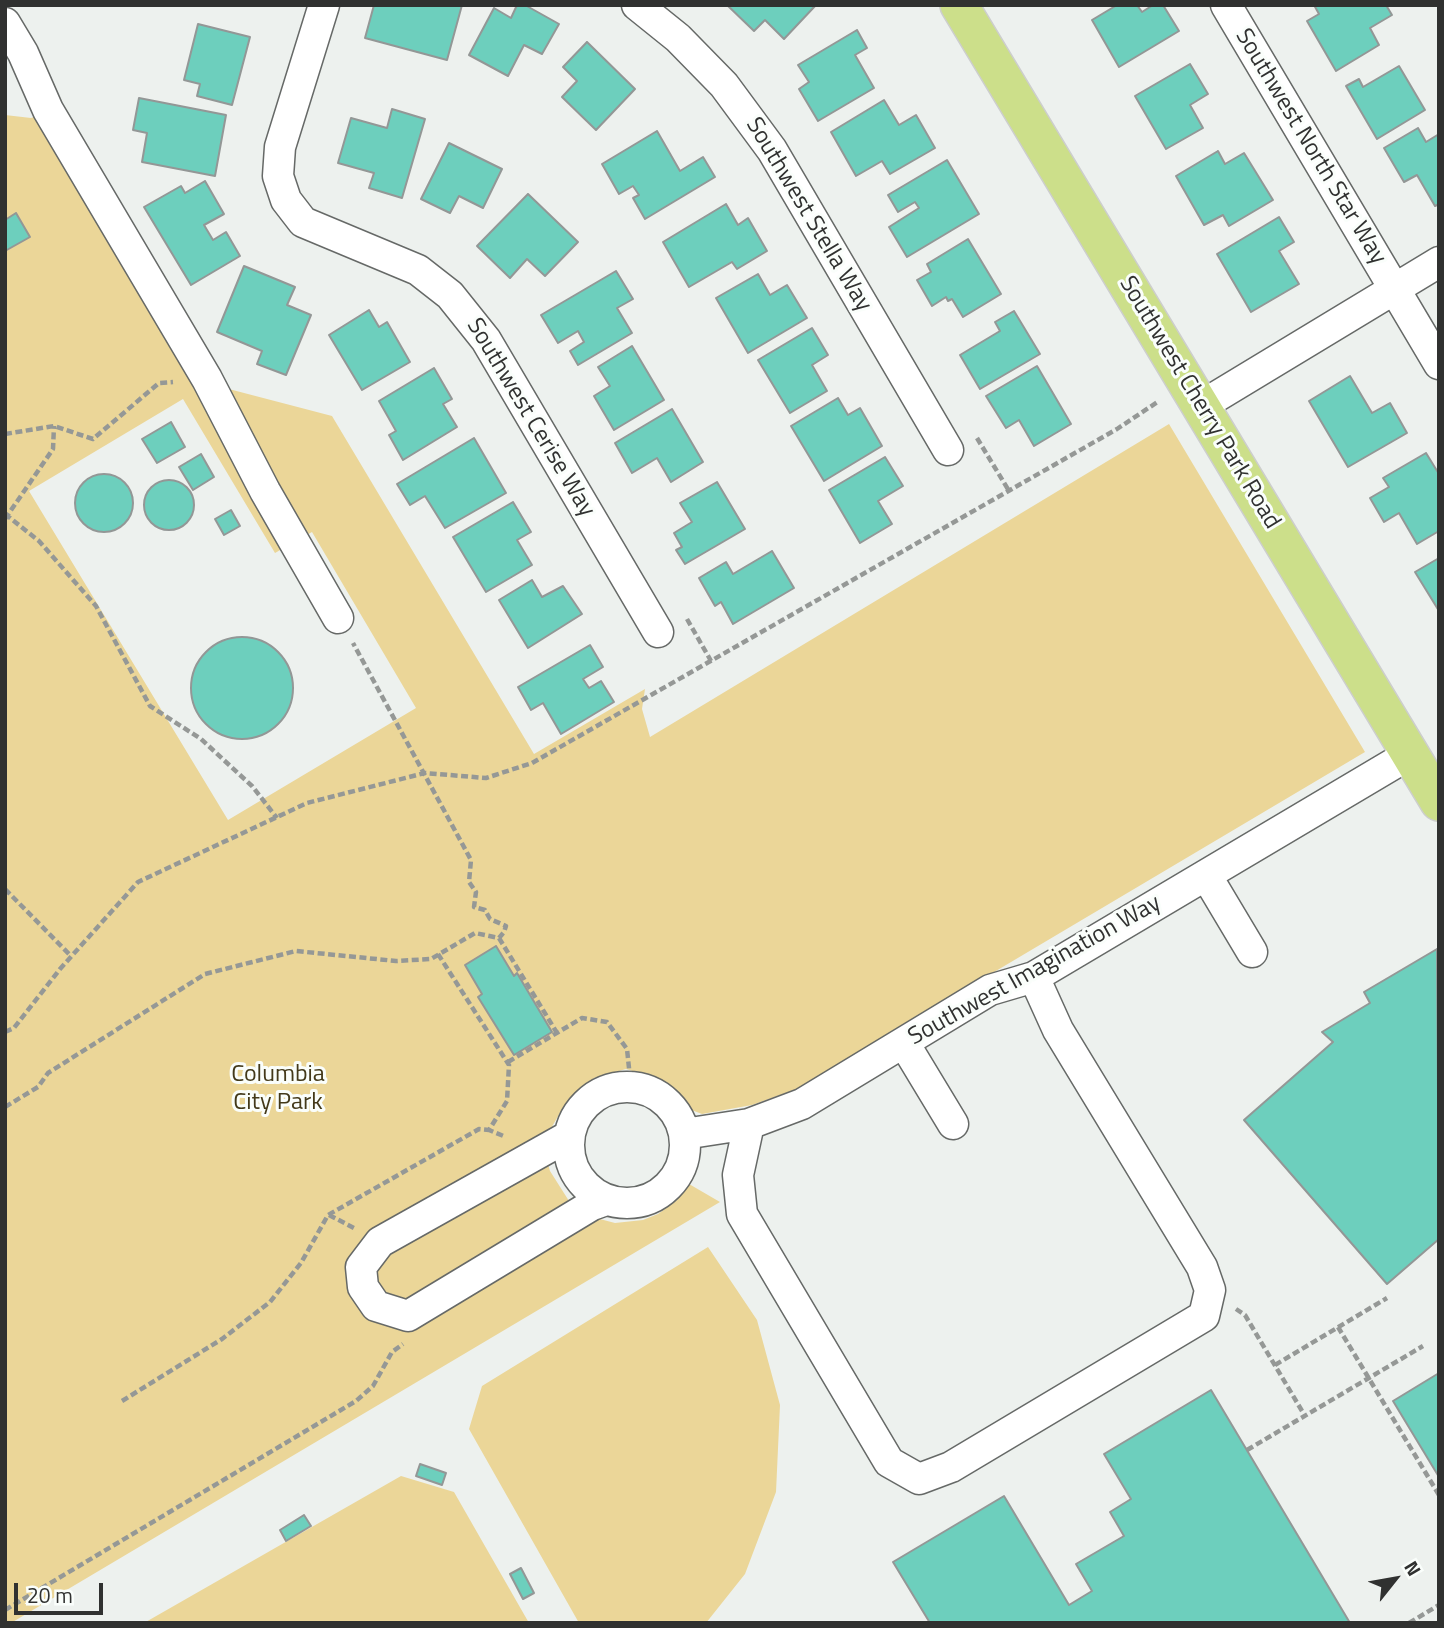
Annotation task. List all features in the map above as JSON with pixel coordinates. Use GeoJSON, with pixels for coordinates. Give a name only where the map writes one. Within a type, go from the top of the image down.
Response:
{"type":"FeatureCollection","features":[{"type":"Feature","properties":{"kind":"main road","name":"Southwest Cherry Park Road"},"geometry":{"type":"LineString","coordinates":[[959,5],[1439,802]]}},
{"type":"Feature","properties":{"kind":"street","name":"Southwest Cerise Way"},"geometry":{"type":"LineString","coordinates":[[324,5],[280,147],[278,176],[286,200],[303,222],[418,270],[450,295],[486,340],[658,632]]}},
{"type":"Feature","properties":{"kind":"street","name":"Southwest Stella Way"},"geometry":{"type":"LineString","coordinates":[[637,5],[678,38],[724,85],[772,150],[948,450]]}},
{"type":"Feature","properties":{"kind":"street","name":"Southwest North Star Way"},"geometry":{"type":"LineString","coordinates":[[1226,5],[1439,365]]}},
{"type":"Feature","properties":{"kind":"street"},"geometry":{"type":"LineString","coordinates":[[5,23],[14,62],[48,110],[207,379],[265,491],[338,618]]}},
{"type":"Feature","properties":{"kind":"street"},"geometry":{"type":"LineString","coordinates":[[1194,395],[1393,289],[1439,261]]}},
{"type":"Feature","properties":{"kind":"street","name":"Southwest Imagination Way"},"geometry":{"type":"LineString","coordinates":[[684,1134],[749,1124],[802,1104],[990,990],[1034,977],[1410,754]]}},
{"type":"Feature","properties":{"kind":"street"},"geometry":{"type":"LineString","coordinates":[[1206,875],[1252,952]]}},
{"type":"Feature","properties":{"kind":"street"},"geometry":{"type":"LineString","coordinates":[[749,1124],[737,1175],[742,1214],[889,1462],[919,1479],[951,1467],[1204,1316],[1210,1290],[1202,1267],[1058,1030],[1034,977]]}},
{"type":"Feature","properties":{"kind":"street"},"geometry":{"type":"LineString","coordinates":[[904,1043],[953,1124]]}},
{"type":"Feature","properties":{"kind":"street"},"geometry":{"type":"LineString","coordinates":[[631,1087],[650,1091],[665,1102],[677,1116],[684,1134],[685,1151],[681,1168],[657,1195],[641,1202],[624,1204],[607,1200],[590,1190],[576,1175],[569,1157],[569,1136],[576,1116],[590,1099],[610,1089],[631,1087]]}},
{"type":"Feature","properties":{"kind":"street"},"geometry":{"type":"LineString","coordinates":[[569,1136],[380,1242],[361,1267],[363,1287],[376,1306],[391,1313],[408,1316],[592,1205],[607,1200]]}},
{"type":"Feature","properties":{"kind":"path"},"geometry":{"type":"LineString","coordinates":[[5,433],[54,426],[93,439],[159,383],[207,379]]}},
{"type":"Feature","properties":{"kind":"path"},"geometry":{"type":"LineString","coordinates":[[5,1032],[14,1028],[71,956],[138,883],[307,803],[425,773],[486,778],[532,763],[1118,429],[1194,395]]}},
{"type":"Feature","properties":{"kind":"path"},"geometry":{"type":"LineString","coordinates":[[54,426],[53,449],[6,516],[39,541],[96,606],[150,706],[201,738],[252,786],[276,818]]}},
{"type":"Feature","properties":{"kind":"path"},"geometry":{"type":"LineString","coordinates":[[948,450],[974,433],[1009,491]]}},
{"type":"Feature","properties":{"kind":"path"},"geometry":{"type":"LineString","coordinates":[[338,618],[471,860],[469,882],[475,892],[474,906],[485,910],[490,919],[506,926],[499,938]]}},
{"type":"Feature","properties":{"kind":"path"},"geometry":{"type":"LineString","coordinates":[[5,889],[71,956]]}},
{"type":"Feature","properties":{"kind":"path"},"geometry":{"type":"LineString","coordinates":[[5,1107],[38,1087],[48,1073],[205,974],[296,951],[396,961],[431,959],[475,933],[499,938],[557,1032]]}},
{"type":"Feature","properties":{"kind":"path"},"geometry":{"type":"LineString","coordinates":[[439,954],[508,1062],[508,1101],[489,1129]]}},
{"type":"Feature","properties":{"kind":"path"},"geometry":{"type":"LineString","coordinates":[[508,1062],[582,1018],[607,1022],[627,1049],[631,1087]]}},
{"type":"Feature","properties":{"kind":"path"},"geometry":{"type":"LineString","coordinates":[[122,1401],[222,1339],[270,1302],[301,1263],[328,1215],[479,1129],[489,1129],[512,1139]]}},
{"type":"Feature","properties":{"kind":"path"},"geometry":{"type":"LineString","coordinates":[[1210,1290],[1245,1315],[1305,1416]]}},
{"type":"Feature","properties":{"kind":"path"},"geometry":{"type":"LineString","coordinates":[[1275,1365],[1387,1298]]}},
{"type":"Feature","properties":{"kind":"path"},"geometry":{"type":"LineString","coordinates":[[5,1610],[356,1401],[373,1387],[392,1352],[403,1343],[422,1338],[418,1311]]}},
{"type":"Feature","properties":{"kind":"path"},"geometry":{"type":"LineString","coordinates":[[1338,1327],[1439,1495]]}},
{"type":"Feature","properties":{"kind":"path"},"geometry":{"type":"LineString","coordinates":[[1247,1450],[1423,1346]]}},
{"type":"Feature","properties":{"kind":"path"},"geometry":{"type":"LineString","coordinates":[[1409,1623],[1439,1605]]}},
{"type":"Feature","properties":{"kind":"green space","name":"Columbia City Park"},"geometry":{"type":"Polygon","coordinates":[[[45,113],[225,388],[332,416],[534,754],[645,689],[642,709],[650,737],[1169,424],[1365,752],[797,1089],[752,1105],[702,1114],[689,1109],[676,1093],[657,1079],[626,1069],[594,1078],[564,1106],[546,1137],[545,1154],[550,1171],[569,1201],[596,1218],[615,1223],[643,1220],[658,1214],[677,1200],[689,1184],[720,1202],[11,1623],[5,1623],[5,115],[31,118],[45,113]],[[183,399],[29,491],[228,820],[416,708],[312,532],[275,553],[183,399]]]}},
{"type":"Feature","properties":{"kind":"green space"},"geometry":{"type":"Polygon","coordinates":[[[708,1247],[757,1320],[780,1405],[776,1492],[745,1574],[706,1623],[579,1623],[469,1429],[482,1386],[708,1247]]]}},
{"type":"Feature","properties":{"kind":"green space"},"geometry":{"type":"Polygon","coordinates":[[[401,1476],[454,1492],[529,1623],[144,1623],[401,1476]]]}},
{"type":"Feature","properties":{"kind":"building"},"geometry":{"type":"Polygon","coordinates":[[[374,5],[462,5],[447,60],[365,38],[374,5]]]}},
{"type":"Feature","properties":{"kind":"building"},"geometry":{"type":"Polygon","coordinates":[[[517,5],[525,5],[559,24],[542,54],[524,45],[508,76],[469,55],[494,8],[511,18],[517,5]]]}},
{"type":"Feature","properties":{"kind":"building"},"geometry":{"type":"Polygon","coordinates":[[[727,5],[816,5],[784,39],[765,20],[754,31],[727,5]]]}},
{"type":"Feature","properties":{"kind":"building"},"geometry":{"type":"Polygon","coordinates":[[[1117,5],[1137,5],[1142,12],[1153,5],[1163,5],[1179,31],[1119,67],[1092,20],[1117,5]]]}},
{"type":"Feature","properties":{"kind":"building"},"geometry":{"type":"Polygon","coordinates":[[[1314,5],[1386,5],[1392,15],[1370,28],[1379,45],[1336,71],[1307,21],[1319,14],[1314,5]]]}},
{"type":"Feature","properties":{"kind":"building"},"geometry":{"type":"Polygon","coordinates":[[[198,24],[250,37],[232,105],[197,96],[200,84],[184,80],[198,24]]]}},
{"type":"Feature","properties":{"kind":"building"},"geometry":{"type":"Polygon","coordinates":[[[857,30],[867,48],[855,55],[874,88],[818,121],[799,89],[809,82],[798,65],[857,30]]]}},
{"type":"Feature","properties":{"kind":"building"},"geometry":{"type":"Polygon","coordinates":[[[587,42],[635,89],[596,130],[562,97],[577,81],[563,67],[587,42]]]}},
{"type":"Feature","properties":{"kind":"building"},"geometry":{"type":"Polygon","coordinates":[[[1190,64],[1208,94],[1190,105],[1203,128],[1166,149],[1135,96],[1190,64]]]}},
{"type":"Feature","properties":{"kind":"building"},"geometry":{"type":"Polygon","coordinates":[[[1399,66],[1425,110],[1377,139],[1346,86],[1359,79],[1363,87],[1399,66]]]}},
{"type":"Feature","properties":{"kind":"building"},"geometry":{"type":"Polygon","coordinates":[[[139,98],[226,115],[215,176],[142,162],[147,133],[133,130],[139,98]]]}},
{"type":"Feature","properties":{"kind":"building"},"geometry":{"type":"Polygon","coordinates":[[[884,100],[899,125],[916,115],[935,148],[890,174],[882,161],[856,176],[831,132],[884,100]]]}},
{"type":"Feature","properties":{"kind":"building"},"geometry":{"type":"Polygon","coordinates":[[[392,109],[425,119],[402,198],[369,188],[374,173],[338,163],[351,118],[387,128],[392,109]]]}},
{"type":"Feature","properties":{"kind":"building"},"geometry":{"type":"Polygon","coordinates":[[[1418,128],[1426,142],[1439,134],[1439,204],[1435,206],[1417,175],[1404,182],[1384,148],[1418,128]]]}},
{"type":"Feature","properties":{"kind":"building"},"geometry":{"type":"Polygon","coordinates":[[[657,131],[680,171],[703,157],[715,177],[645,219],[633,198],[639,195],[633,186],[619,194],[602,164],[657,131]]]}},
{"type":"Feature","properties":{"kind":"building"},"geometry":{"type":"Polygon","coordinates":[[[449,143],[502,169],[483,208],[459,196],[450,213],[421,199],[449,143]]]}},
{"type":"Feature","properties":{"kind":"building"},"geometry":{"type":"Polygon","coordinates":[[[1218,151],[1225,164],[1244,153],[1273,200],[1229,226],[1223,215],[1204,225],[1176,176],[1218,151]]]}},
{"type":"Feature","properties":{"kind":"building"},"geometry":{"type":"Polygon","coordinates":[[[947,160],[979,214],[907,257],[889,227],[919,208],[915,202],[898,212],[888,195],[947,160]]]}},
{"type":"Feature","properties":{"kind":"building"},"geometry":{"type":"Polygon","coordinates":[[[205,181],[224,214],[204,225],[213,240],[226,232],[240,256],[191,285],[144,207],[181,186],[185,193],[205,181]]]}},
{"type":"Feature","properties":{"kind":"building"},"geometry":{"type":"Polygon","coordinates":[[[528,194],[578,242],[545,276],[527,259],[510,278],[477,246],[528,194]]]}},
{"type":"Feature","properties":{"kind":"building"},"geometry":{"type":"Polygon","coordinates":[[[726,204],[738,225],[748,218],[767,251],[737,269],[732,262],[689,287],[663,242],[726,204]]]}},
{"type":"Feature","properties":{"kind":"building"},"geometry":{"type":"Polygon","coordinates":[[[16,213],[30,237],[5,251],[5,220],[16,213]]]}},
{"type":"Feature","properties":{"kind":"building"},"geometry":{"type":"Polygon","coordinates":[[[1279,217],[1294,242],[1279,251],[1299,284],[1251,312],[1217,254],[1279,217]]]}},
{"type":"Feature","properties":{"kind":"building"},"geometry":{"type":"Polygon","coordinates":[[[968,239],[1001,294],[963,317],[952,299],[948,301],[946,297],[932,306],[917,280],[931,272],[927,264],[968,239]]]}},
{"type":"Feature","properties":{"kind":"building"},"geometry":{"type":"Polygon","coordinates":[[[244,266],[295,287],[287,305],[311,315],[286,375],[257,364],[262,351],[217,332],[244,266]]]}},
{"type":"Feature","properties":{"kind":"building"},"geometry":{"type":"Polygon","coordinates":[[[616,271],[633,299],[617,308],[632,333],[578,365],[570,351],[584,342],[578,331],[558,343],[541,315],[616,271]]]}},
{"type":"Feature","properties":{"kind":"building"},"geometry":{"type":"Polygon","coordinates":[[[758,274],[770,295],[787,285],[807,318],[748,353],[716,298],[758,274]]]}},
{"type":"Feature","properties":{"kind":"building"},"geometry":{"type":"Polygon","coordinates":[[[369,310],[379,327],[387,322],[410,362],[362,390],[329,335],[369,310]]]}},
{"type":"Feature","properties":{"kind":"building"},"geometry":{"type":"Polygon","coordinates":[[[1014,311],[1040,354],[980,389],[960,355],[1000,331],[995,322],[1014,311]]]}},
{"type":"Feature","properties":{"kind":"building"},"geometry":{"type":"Polygon","coordinates":[[[812,328],[828,355],[812,365],[827,391],[790,413],[758,360],[812,328]]]}},
{"type":"Feature","properties":{"kind":"building"},"geometry":{"type":"Polygon","coordinates":[[[632,346],[664,400],[614,430],[594,396],[610,386],[598,367],[632,346]]]}},
{"type":"Feature","properties":{"kind":"building"},"geometry":{"type":"Polygon","coordinates":[[[1037,366],[1071,424],[1034,446],[1019,420],[1006,428],[986,396],[1037,366]]]}},
{"type":"Feature","properties":{"kind":"building"},"geometry":{"type":"Polygon","coordinates":[[[434,368],[452,399],[443,404],[457,427],[403,460],[389,435],[396,431],[379,401],[434,368]]]}},
{"type":"Feature","properties":{"kind":"building"},"geometry":{"type":"Polygon","coordinates":[[[1350,376],[1372,413],[1390,403],[1407,433],[1348,467],[1309,401],[1350,376]]]}},
{"type":"Feature","properties":{"kind":"building"},"geometry":{"type":"Polygon","coordinates":[[[838,398],[848,415],[860,408],[882,446],[824,481],[791,426],[838,398]]]}},
{"type":"Feature","properties":{"kind":"building"},"geometry":{"type":"Polygon","coordinates":[[[672,409],[703,462],[671,482],[657,458],[632,473],[615,443],[672,409]]]}},
{"type":"Feature","properties":{"kind":"building"},"geometry":{"type":"Polygon","coordinates":[[[171,422],[185,447],[157,463],[142,439],[171,422]]]}},
{"type":"Feature","properties":{"kind":"building"},"geometry":{"type":"Polygon","coordinates":[[[474,438],[506,493],[445,528],[425,496],[410,505],[397,484],[474,438]]]}},
{"type":"Feature","properties":{"kind":"building"},"geometry":{"type":"Polygon","coordinates":[[[1426,453],[1439,474],[1439,531],[1417,544],[1399,513],[1384,522],[1370,498],[1389,487],[1383,478],[1426,453]]]}},
{"type":"Feature","properties":{"kind":"building"},"geometry":{"type":"Polygon","coordinates":[[[201,454],[214,477],[193,490],[179,467],[201,454]]]}},
{"type":"Feature","properties":{"kind":"building"},"geometry":{"type":"Polygon","coordinates":[[[885,457],[903,486],[878,501],[892,524],[860,543],[829,490],[885,457]]]}},
{"type":"Feature","properties":{"kind":"building"},"geometry":{"type":"Polygon","coordinates":[[[104,474],[120,479],[128,487],[133,503],[128,519],[120,527],[104,532],[88,527],[80,519],[75,503],[80,487],[88,479],[104,474]]]}},
{"type":"Feature","properties":{"kind":"building"},"geometry":{"type":"Polygon","coordinates":[[[169,480],[187,487],[194,505],[187,523],[169,530],[151,523],[144,505],[151,487],[169,480]]]}},
{"type":"Feature","properties":{"kind":"building"},"geometry":{"type":"Polygon","coordinates":[[[717,482],[745,529],[685,564],[676,550],[682,547],[674,533],[692,522],[680,503],[717,482]]]}},
{"type":"Feature","properties":{"kind":"building"},"geometry":{"type":"Polygon","coordinates":[[[513,502],[531,532],[517,540],[532,565],[486,592],[453,537],[513,502]]]}},
{"type":"Feature","properties":{"kind":"building"},"geometry":{"type":"Polygon","coordinates":[[[231,510],[240,526],[224,535],[215,519],[231,510]]]}},
{"type":"Feature","properties":{"kind":"building"},"geometry":{"type":"Polygon","coordinates":[[[772,551],[794,588],[733,624],[721,602],[715,606],[699,578],[726,562],[733,574],[772,551]]]}},
{"type":"Feature","properties":{"kind":"building"},"geometry":{"type":"Polygon","coordinates":[[[1439,558],[1439,611],[1415,572],[1439,558]]]}},
{"type":"Feature","properties":{"kind":"building"},"geometry":{"type":"Polygon","coordinates":[[[532,580],[542,597],[563,586],[582,614],[528,648],[499,600],[532,580]]]}},
{"type":"Feature","properties":{"kind":"building"},"geometry":{"type":"Polygon","coordinates":[[[242,637],[261,641],[278,652],[289,669],[293,688],[289,707],[278,724],[261,735],[242,739],[223,735],[206,724],[195,707],[191,688],[195,669],[206,652],[223,641],[242,637]]]}},
{"type":"Feature","properties":{"kind":"building"},"geometry":{"type":"Polygon","coordinates":[[[590,645],[603,667],[583,679],[589,688],[601,681],[614,702],[561,734],[543,703],[531,710],[518,687],[590,645]]]}},
{"type":"Feature","properties":{"kind":"building"},"geometry":{"type":"Polygon","coordinates":[[[496,946],[514,976],[517,973],[552,1032],[514,1055],[478,997],[482,994],[465,965],[496,946]]]}},
{"type":"Feature","properties":{"kind":"building"},"geometry":{"type":"Polygon","coordinates":[[[1437,949],[1439,1239],[1387,1284],[1244,1120],[1333,1042],[1322,1032],[1370,1003],[1364,992],[1437,949]]]}},
{"type":"Feature","properties":{"kind":"building"},"geometry":{"type":"Polygon","coordinates":[[[1439,1373],[1439,1477],[1393,1401],[1439,1373]]]}},
{"type":"Feature","properties":{"kind":"building"},"geometry":{"type":"Polygon","coordinates":[[[1211,1390],[1350,1623],[930,1623],[893,1562],[1004,1496],[1069,1605],[1092,1591],[1076,1564],[1124,1536],[1110,1512],[1131,1499],[1104,1454],[1211,1390]]]}},
{"type":"Feature","properties":{"kind":"building"},"geometry":{"type":"Polygon","coordinates":[[[420,1464],[446,1473],[442,1485],[416,1476],[420,1464]]]}},
{"type":"Feature","properties":{"kind":"building"},"geometry":{"type":"Polygon","coordinates":[[[304,1515],[311,1526],[286,1541],[280,1530],[304,1515]]]}},
{"type":"Feature","properties":{"kind":"building"},"geometry":{"type":"Polygon","coordinates":[[[521,1568],[534,1593],[523,1599],[510,1574],[521,1568]]]}}]}
